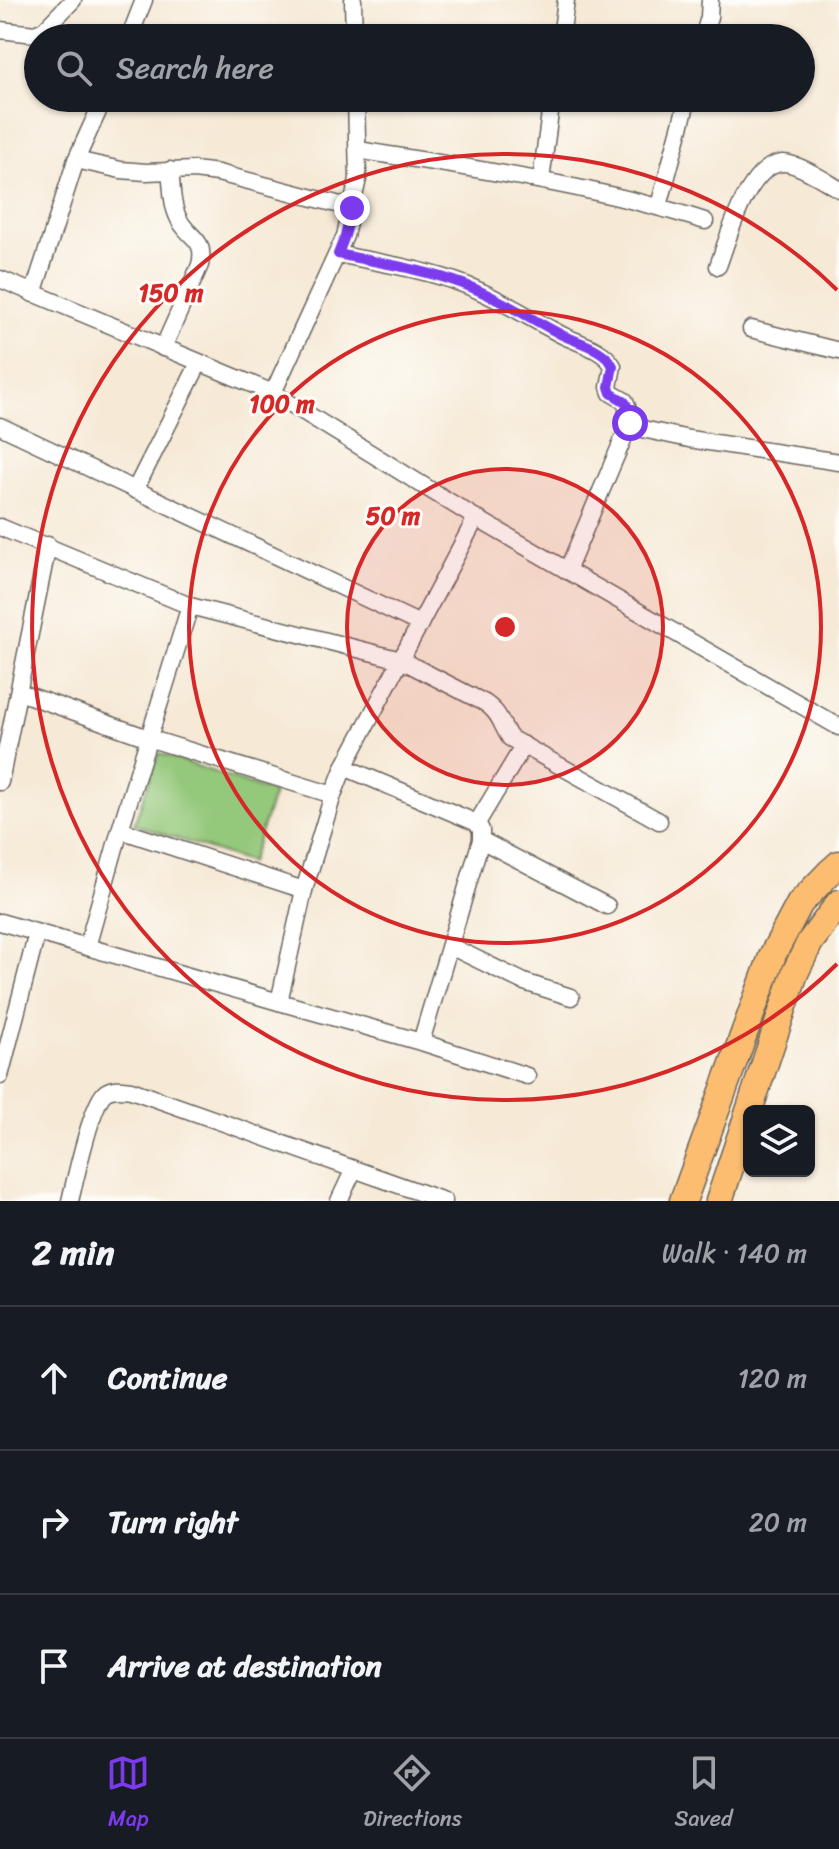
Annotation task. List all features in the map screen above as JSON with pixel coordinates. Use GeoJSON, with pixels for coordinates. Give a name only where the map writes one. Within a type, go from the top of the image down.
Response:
{"type":"FeatureCollection","features":[{"type":"Feature","properties":{"kind":"main road"},"geometry":{"type":"LineString","coordinates":[[683,1201],[773,954],[800,903],[839,864]]}},
{"type":"Feature","properties":{"kind":"main road"},"geometry":{"type":"LineString","coordinates":[[719,1201],[795,973],[810,942],[839,903]]}},
{"type":"Feature","properties":{"kind":"street"},"geometry":{"type":"LineString","coordinates":[[50,24],[73,0]]}},
{"type":"Feature","properties":{"kind":"street"},"geometry":{"type":"LineString","coordinates":[[135,24],[144,0]]}},
{"type":"Feature","properties":{"kind":"street"},"geometry":{"type":"LineString","coordinates":[[353,0],[354,24]]}},
{"type":"Feature","properties":{"kind":"street"},"geometry":{"type":"LineString","coordinates":[[563,24],[566,0]]}},
{"type":"Feature","properties":{"kind":"street"},"geometry":{"type":"LineString","coordinates":[[707,24],[710,0]]}},
{"type":"Feature","properties":{"kind":"street"},"geometry":{"type":"LineString","coordinates":[[0,30],[24,33]]}},
{"type":"Feature","properties":{"kind":"street"},"geometry":{"type":"LineString","coordinates":[[33,294],[76,160],[98,112]]}},
{"type":"Feature","properties":{"kind":"street"},"geometry":{"type":"LineString","coordinates":[[273,393],[345,236],[358,179],[357,112]]}},
{"type":"Feature","properties":{"kind":"street"},"geometry":{"type":"LineString","coordinates":[[541,180],[550,112]]}},
{"type":"Feature","properties":{"kind":"street"},"geometry":{"type":"LineString","coordinates":[[659,206],[684,112]]}},
{"type":"Feature","properties":{"kind":"street"},"geometry":{"type":"LineString","coordinates":[[358,150],[625,197],[705,221]]}},
{"type":"Feature","properties":{"kind":"street"},"geometry":{"type":"LineString","coordinates":[[76,160],[121,170],[218,173],[352,208]]}},
{"type":"Feature","properties":{"kind":"street"},"geometry":{"type":"LineString","coordinates":[[718,266],[742,202],[761,174],[773,165],[784,163],[797,166],[839,189]]}},
{"type":"Feature","properties":{"kind":"street"},"geometry":{"type":"LineString","coordinates":[[163,348],[203,254],[202,247],[187,231],[175,211],[170,170]]}},
{"type":"Feature","properties":{"kind":"street"},"geometry":{"type":"LineString","coordinates":[[338,254],[432,273],[465,285],[605,355],[613,366],[609,387],[611,393],[625,401],[630,423],[638,428],[839,462]]}},
{"type":"Feature","properties":{"kind":"street"},"geometry":{"type":"LineString","coordinates":[[0,279],[273,393],[476,518],[839,727]]}},
{"type":"Feature","properties":{"kind":"street"},"geometry":{"type":"LineString","coordinates":[[751,329],[839,351]]}},
{"type":"Feature","properties":{"kind":"street"},"geometry":{"type":"LineString","coordinates":[[135,490],[199,363]]}},
{"type":"Feature","properties":{"kind":"street"},"geometry":{"type":"LineString","coordinates":[[567,571],[630,423]]}},
{"type":"Feature","properties":{"kind":"street"},"geometry":{"type":"LineString","coordinates":[[0,426],[420,624]]}},
{"type":"Feature","properties":{"kind":"street"},"geometry":{"type":"LineString","coordinates":[[279,1002],[304,890],[344,767],[476,518]]}},
{"type":"Feature","properties":{"kind":"street"},"geometry":{"type":"LineString","coordinates":[[0,527],[190,606],[401,660],[495,710],[510,738],[659,821]]}},
{"type":"Feature","properties":{"kind":"street"},"geometry":{"type":"LineString","coordinates":[[0,782],[48,545]]}},
{"type":"Feature","properties":{"kind":"street"},"geometry":{"type":"LineString","coordinates":[[87,947],[190,606]]}},
{"type":"Feature","properties":{"kind":"street"},"geometry":{"type":"LineString","coordinates":[[19,692],[148,738],[333,795]]}},
{"type":"Feature","properties":{"kind":"street"},"geometry":{"type":"LineString","coordinates":[[477,823],[524,745]]}},
{"type":"Feature","properties":{"kind":"street"},"geometry":{"type":"LineString","coordinates":[[344,767],[477,823],[481,830],[481,840],[421,1042]]}},
{"type":"Feature","properties":{"kind":"street"},"geometry":{"type":"LineString","coordinates":[[120,830],[304,890]]}},
{"type":"Feature","properties":{"kind":"street"},"geometry":{"type":"LineString","coordinates":[[481,840],[607,906]]}},
{"type":"Feature","properties":{"kind":"street"},"geometry":{"type":"LineString","coordinates":[[0,922],[421,1042],[527,1076]]}},
{"type":"Feature","properties":{"kind":"street"},"geometry":{"type":"LineString","coordinates":[[0,1076],[37,933]]}},
{"type":"Feature","properties":{"kind":"street"},"geometry":{"type":"LineString","coordinates":[[450,946],[524,982],[571,997]]}},
{"type":"Feature","properties":{"kind":"street"},"geometry":{"type":"LineString","coordinates":[[70,1201],[94,1109],[103,1093],[115,1088],[131,1090],[444,1201]]}},
{"type":"Feature","properties":{"kind":"street"},"geometry":{"type":"LineString","coordinates":[[339,1201],[354,1169]]}},
{"type":"Feature","properties":{"kind":"green space"},"geometry":{"type":"Polygon","coordinates":[[[159,753],[274,793],[250,863],[134,824],[159,753]]]}},
{"type":"Feature","properties":{"kind":"route"},"geometry":{"type":"LineString","coordinates":[[352,208],[338,254],[432,273],[465,285],[605,355],[613,366],[609,387],[611,393],[625,401],[630,423]]}}]}
